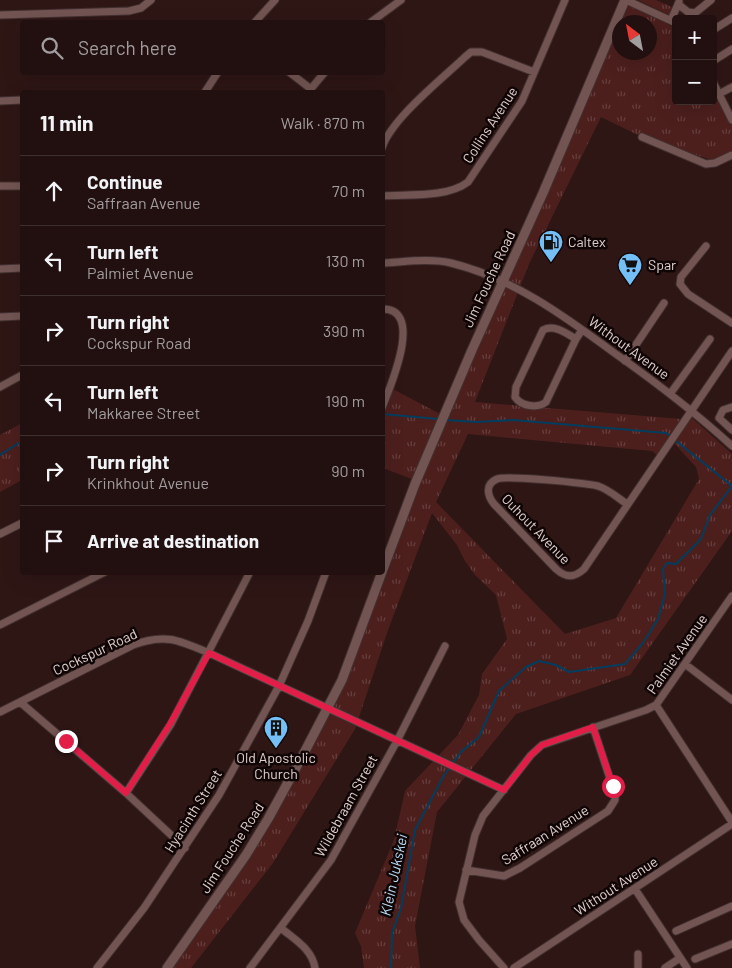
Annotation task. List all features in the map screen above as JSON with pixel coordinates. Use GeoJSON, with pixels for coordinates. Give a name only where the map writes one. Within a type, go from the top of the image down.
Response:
{"type":"FeatureCollection","features":[{"type":"Feature","properties":{"kind":"street"},"geometry":{"type":"LineString","coordinates":[[0,15],[129,11],[141,8],[151,0]]}},
{"type":"Feature","properties":{"kind":"street"},"geometry":{"type":"LineString","coordinates":[[257,20],[275,0]]}},
{"type":"Feature","properties":{"kind":"street"},"geometry":{"type":"LineString","coordinates":[[374,20],[401,0]]}},
{"type":"Feature","properties":{"kind":"street","name":"Collins Avenue"},"geometry":{"type":"LineString","coordinates":[[385,196],[446,192],[460,188],[468,182],[517,111],[565,0]]}},
{"type":"Feature","properties":{"kind":"street"},"geometry":{"type":"LineString","coordinates":[[626,0],[672,20]]}},
{"type":"Feature","properties":{"kind":"street","name":"Jim Fouche Road"},"geometry":{"type":"LineString","coordinates":[[385,564],[404,512],[443,420],[626,0]]}},
{"type":"Feature","properties":{"kind":"street"},"geometry":{"type":"LineString","coordinates":[[679,2],[688,12],[695,13],[711,0]]}},
{"type":"Feature","properties":{"kind":"street"},"geometry":{"type":"LineString","coordinates":[[676,15],[679,2]]}},
{"type":"Feature","properties":{"kind":"street"},"geometry":{"type":"LineString","coordinates":[[717,27],[732,18]]}},
{"type":"Feature","properties":{"kind":"street"},"geometry":{"type":"LineString","coordinates":[[715,60],[732,49]]}},
{"type":"Feature","properties":{"kind":"street"},"geometry":{"type":"LineString","coordinates":[[385,141],[399,119],[471,52],[482,52],[534,72]]}},
{"type":"Feature","properties":{"kind":"street"},"geometry":{"type":"LineString","coordinates":[[205,90],[216,75]]}},
{"type":"Feature","properties":{"kind":"street"},"geometry":{"type":"LineString","coordinates":[[293,75],[309,90]]}},
{"type":"Feature","properties":{"kind":"street"},"geometry":{"type":"LineString","coordinates":[[311,90],[323,75]]}},
{"type":"Feature","properties":{"kind":"street"},"geometry":{"type":"LineString","coordinates":[[719,94],[732,87]]}},
{"type":"Feature","properties":{"kind":"street"},"geometry":{"type":"LineString","coordinates":[[717,90],[732,119]]}},
{"type":"Feature","properties":{"kind":"street"},"geometry":{"type":"LineString","coordinates":[[0,101],[20,100]]}},
{"type":"Feature","properties":{"kind":"street"},"geometry":{"type":"LineString","coordinates":[[642,137],[706,164],[715,163],[732,155]]}},
{"type":"Feature","properties":{"kind":"street"},"geometry":{"type":"LineString","coordinates":[[0,186],[20,186]]}},
{"type":"Feature","properties":{"kind":"street"},"geometry":{"type":"LineString","coordinates":[[706,246],[681,277],[680,284],[688,294],[732,323]]}},
{"type":"Feature","properties":{"kind":"street","name":"Without Avenue"},"geometry":{"type":"LineString","coordinates":[[385,263],[446,262],[504,282],[547,305],[582,330],[692,410],[732,446]]}},
{"type":"Feature","properties":{"kind":"street"},"geometry":{"type":"LineString","coordinates":[[0,269],[20,268]]}},
{"type":"Feature","properties":{"kind":"street"},"geometry":{"type":"LineString","coordinates":[[625,361],[664,303]]}},
{"type":"Feature","properties":{"kind":"street"},"geometry":{"type":"LineString","coordinates":[[385,309],[393,310],[402,320],[403,332],[401,352],[386,389]]}},
{"type":"Feature","properties":{"kind":"street"},"geometry":{"type":"LineString","coordinates":[[0,317],[20,316]]}},
{"type":"Feature","properties":{"kind":"street"},"geometry":{"type":"LineString","coordinates":[[576,339],[554,328],[550,327],[543,330],[516,387],[515,397],[520,403],[540,406],[546,402],[582,330]]}},
{"type":"Feature","properties":{"kind":"street"},"geometry":{"type":"LineString","coordinates":[[670,394],[710,339]]}},
{"type":"Feature","properties":{"kind":"street","name":"Ouhout Avenue"},"geometry":{"type":"LineString","coordinates":[[627,504],[598,486],[501,478],[493,482],[488,488],[489,496],[494,504],[556,569],[565,576],[575,576],[584,569],[731,354]]}},
{"type":"Feature","properties":{"kind":"street"},"geometry":{"type":"LineString","coordinates":[[0,387],[20,376]]}},
{"type":"Feature","properties":{"kind":"street"},"geometry":{"type":"LineString","coordinates":[[712,428],[723,410],[732,407]]}},
{"type":"Feature","properties":{"kind":"street"},"geometry":{"type":"LineString","coordinates":[[719,418],[732,430]]}},
{"type":"Feature","properties":{"kind":"street"},"geometry":{"type":"LineString","coordinates":[[0,534],[20,524]]}},
{"type":"Feature","properties":{"kind":"street"},"geometry":{"type":"LineString","coordinates":[[0,625],[99,575]]}},
{"type":"Feature","properties":{"kind":"street"},"geometry":{"type":"LineString","coordinates":[[126,793],[170,724],[249,575]]}},
{"type":"Feature","properties":{"kind":"street","name":"Hyacinth Street"},"geometry":{"type":"LineString","coordinates":[[97,968],[144,908],[220,795],[279,686],[308,621],[325,575]]}},
{"type":"Feature","properties":{"kind":"street","name":"Jim Fouche Road"},"geometry":{"type":"LineString","coordinates":[[167,968],[223,889],[268,819],[328,708],[354,650],[381,575]]}},
{"type":"Feature","properties":{"kind":"street","name":"Palmiet Avenue"},"geometry":{"type":"LineString","coordinates":[[504,968],[479,940],[461,915],[459,902],[466,870],[483,816],[531,755],[542,745],[656,705],[732,596]]}},
{"type":"Feature","properties":{"kind":"street","name":"Cockspur Road"},"geometry":{"type":"LineString","coordinates":[[0,712],[141,642],[163,638],[174,639],[209,653],[504,790]]}},
{"type":"Feature","properties":{"kind":"street","name":"Wildebraam Street"},"geometry":{"type":"LineString","coordinates":[[250,968],[331,860],[397,741],[445,646]]}},
{"type":"Feature","properties":{"kind":"street"},"geometry":{"type":"LineString","coordinates":[[685,664],[732,700]]}},
{"type":"Feature","properties":{"kind":"street"},"geometry":{"type":"LineString","coordinates":[[20,702],[126,793],[185,848]]}},
{"type":"Feature","properties":{"kind":"street"},"geometry":{"type":"LineString","coordinates":[[656,705],[732,823]]}},
{"type":"Feature","properties":{"kind":"street","name":"Saffraan Avenue"},"geometry":{"type":"LineString","coordinates":[[466,870],[504,876],[520,868],[608,811],[615,794],[593,727]]}},
{"type":"Feature","properties":{"kind":"street","name":"Without Avenue"},"geometry":{"type":"LineString","coordinates":[[514,968],[732,823]]}},
{"type":"Feature","properties":{"kind":"street"},"geometry":{"type":"LineString","coordinates":[[635,889],[683,965],[664,968]]}},
{"type":"Feature","properties":{"kind":"street"},"geometry":{"type":"LineString","coordinates":[[676,931],[732,906]]}},
{"type":"Feature","properties":{"kind":"street"},"geometry":{"type":"LineString","coordinates":[[281,928],[309,951],[314,960],[315,968]]}},
{"type":"Feature","properties":{"kind":"street"},"geometry":{"type":"LineString","coordinates":[[695,959],[732,944]]}},
{"type":"Feature","properties":{"kind":"street"},"geometry":{"type":"LineString","coordinates":[[638,954],[638,968]]}},
{"type":"Feature","properties":{"kind":"green space"},"geometry":{"type":"Polygon","coordinates":[[[628,0],[653,15],[621,15],[628,0]]]}},
{"type":"Feature","properties":{"kind":"green space"},"geometry":{"type":"Polygon","coordinates":[[[638,0],[656,0],[672,7],[669,15],[638,0]]]}},
{"type":"Feature","properties":{"kind":"green space"},"geometry":{"type":"Polygon","coordinates":[[[657,18],[672,27],[672,105],[717,105],[717,85],[732,116],[732,154],[715,161],[642,137],[601,117],[529,264],[475,402],[681,419],[657,455],[652,451],[468,434],[436,502],[565,634],[616,618],[699,479],[696,467],[673,442],[692,418],[732,454],[732,531],[630,675],[516,714],[437,812],[415,926],[420,968],[364,968],[361,946],[355,933],[394,840],[405,791],[458,735],[479,695],[482,674],[507,639],[496,595],[475,575],[457,545],[432,513],[388,630],[355,729],[273,863],[191,968],[168,968],[225,888],[342,679],[381,575],[385,575],[385,565],[417,481],[385,469],[385,387],[389,387],[444,416],[612,36],[612,60],[657,60],[657,18]]]}},
{"type":"Feature","properties":{"kind":"green space"},"geometry":{"type":"Polygon","coordinates":[[[20,424],[20,481],[0,492],[0,435],[20,424]]]}},
{"type":"Feature","properties":{"kind":"waterway"},"geometry":{"type":"LineString","coordinates":[[385,414],[438,419]]}},
{"type":"Feature","properties":{"kind":"waterway"},"geometry":{"type":"LineString","coordinates":[[445,420],[476,422],[513,420],[666,433],[669,435]]}},
{"type":"Feature","properties":{"kind":"waterway"},"geometry":{"type":"LineString","coordinates":[[676,441],[732,486]]}},
{"type":"Feature","properties":{"kind":"waterway"},"geometry":{"type":"LineString","coordinates":[[0,455],[20,442]]}},
{"type":"Feature","properties":{"kind":"waterway","name":"Klein Jukskei"},"geometry":{"type":"LineString","coordinates":[[453,763],[461,752],[479,737],[499,691],[526,667],[539,661],[556,665],[569,672],[625,664],[643,643],[658,619],[665,594],[663,569],[667,563],[676,564],[701,539],[710,515],[732,486]]}},
{"type":"Feature","properties":{"kind":"waterway","name":"Klein Jukskei"},"geometry":{"type":"LineString","coordinates":[[391,968],[392,933],[401,908],[415,830],[450,767]]}},
{"type":"Feature","properties":{"kind":"place","name":"Caltex"},"geometry":{"type":"Point","coordinates":[551,263]}},
{"type":"Feature","properties":{"kind":"place","name":"Spar"},"geometry":{"type":"Point","coordinates":[630,286]}},
{"type":"Feature","properties":{"kind":"place","name":"Old Apostolic Church"},"geometry":{"type":"Point","coordinates":[276,749]}},
{"type":"Feature","properties":{"kind":"route"},"geometry":{"type":"LineString","coordinates":[[66,741],[126,793],[170,724],[209,653],[504,790],[531,755],[542,745],[593,727],[613,786]]}}]}
